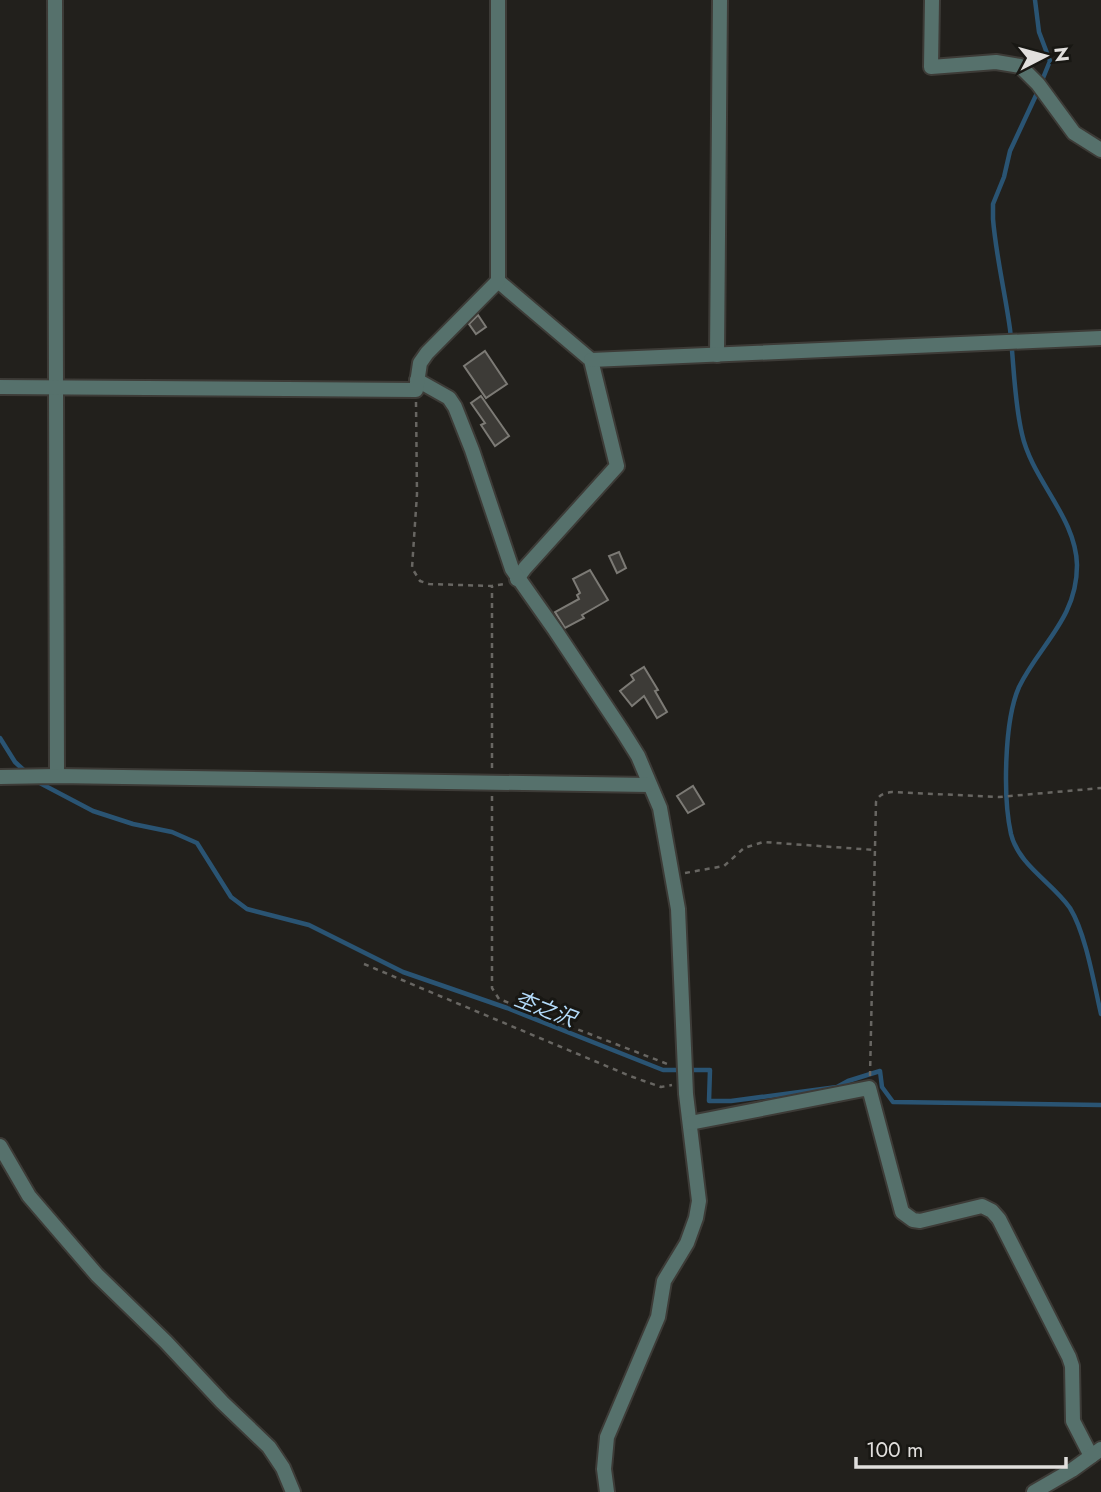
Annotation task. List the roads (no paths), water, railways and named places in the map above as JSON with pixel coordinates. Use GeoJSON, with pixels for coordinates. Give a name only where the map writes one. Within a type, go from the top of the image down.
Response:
{"type":"FeatureCollection","features":[{"type":"Feature","properties":{"kind":"street"},"geometry":{"type":"LineString","coordinates":[[55,0],[57,776]]}},
{"type":"Feature","properties":{"kind":"street"},"geometry":{"type":"LineString","coordinates":[[417,385],[420,363],[427,353],[498,281],[498,0]]}},
{"type":"Feature","properties":{"kind":"street"},"geometry":{"type":"LineString","coordinates":[[717,355],[720,0]]}},
{"type":"Feature","properties":{"kind":"street"},"geometry":{"type":"LineString","coordinates":[[932,0],[931,67],[996,62],[1020,66],[1038,84],[1074,133],[1101,150]]}},
{"type":"Feature","properties":{"kind":"street"},"geometry":{"type":"LineString","coordinates":[[498,281],[591,360],[617,466],[517,579]]}},
{"type":"Feature","properties":{"kind":"street"},"geometry":{"type":"LineString","coordinates":[[591,360],[1101,338]]}},
{"type":"Feature","properties":{"kind":"street"},"geometry":{"type":"LineString","coordinates":[[0,387],[417,385],[449,398],[455,407],[517,579],[555,630],[638,756],[660,808],[678,909],[686,1086],[699,1201],[687,1242],[664,1281],[657,1317],[607,1437],[604,1469],[607,1492]]}},
{"type":"Feature","properties":{"kind":"street"},"geometry":{"type":"LineString","coordinates":[[0,777],[649,785]]}},
{"type":"Feature","properties":{"kind":"street"},"geometry":{"type":"LineString","coordinates":[[691,1123],[869,1088],[902,1212],[913,1220],[920,1221],[982,1206],[992,1211],[999,1219],[1069,1357],[1072,1366],[1073,1421],[1096,1453],[1034,1492]]}},
{"type":"Feature","properties":{"kind":"street"},"geometry":{"type":"LineString","coordinates":[[0,1146],[29,1196],[97,1275],[269,1447],[283,1468],[293,1492]]}},
{"type":"Feature","properties":{"kind":"waterway"},"geometry":{"type":"LineString","coordinates":[[1035,0],[1039,32],[1050,61],[1041,83]]}},
{"type":"Feature","properties":{"kind":"waterway"},"geometry":{"type":"LineString","coordinates":[[1038,91],[1010,151],[1004,177],[993,204],[993,219],[1010,329],[1022,434],[1027,451],[1069,531],[1075,547],[1077,565],[1071,601],[1056,630],[1019,687],[1014,702],[1006,760],[1008,819],[1011,834],[1021,855],[1063,899],[1076,919],[1089,960],[1101,1014]]}},
{"type":"Feature","properties":{"kind":"waterway","name":"杢之沢"},"geometry":{"type":"LineString","coordinates":[[0,738],[15,762],[27,773]]}},
{"type":"Feature","properties":{"kind":"waterway","name":"杢之沢"},"geometry":{"type":"LineString","coordinates":[[36,781],[93,811],[133,824],[172,832],[197,843],[231,897],[247,909],[309,925],[403,972],[507,1008],[663,1070],[710,1070],[709,1101],[731,1101],[837,1087],[880,1071],[882,1087],[893,1102],[1101,1105]]}}]}
